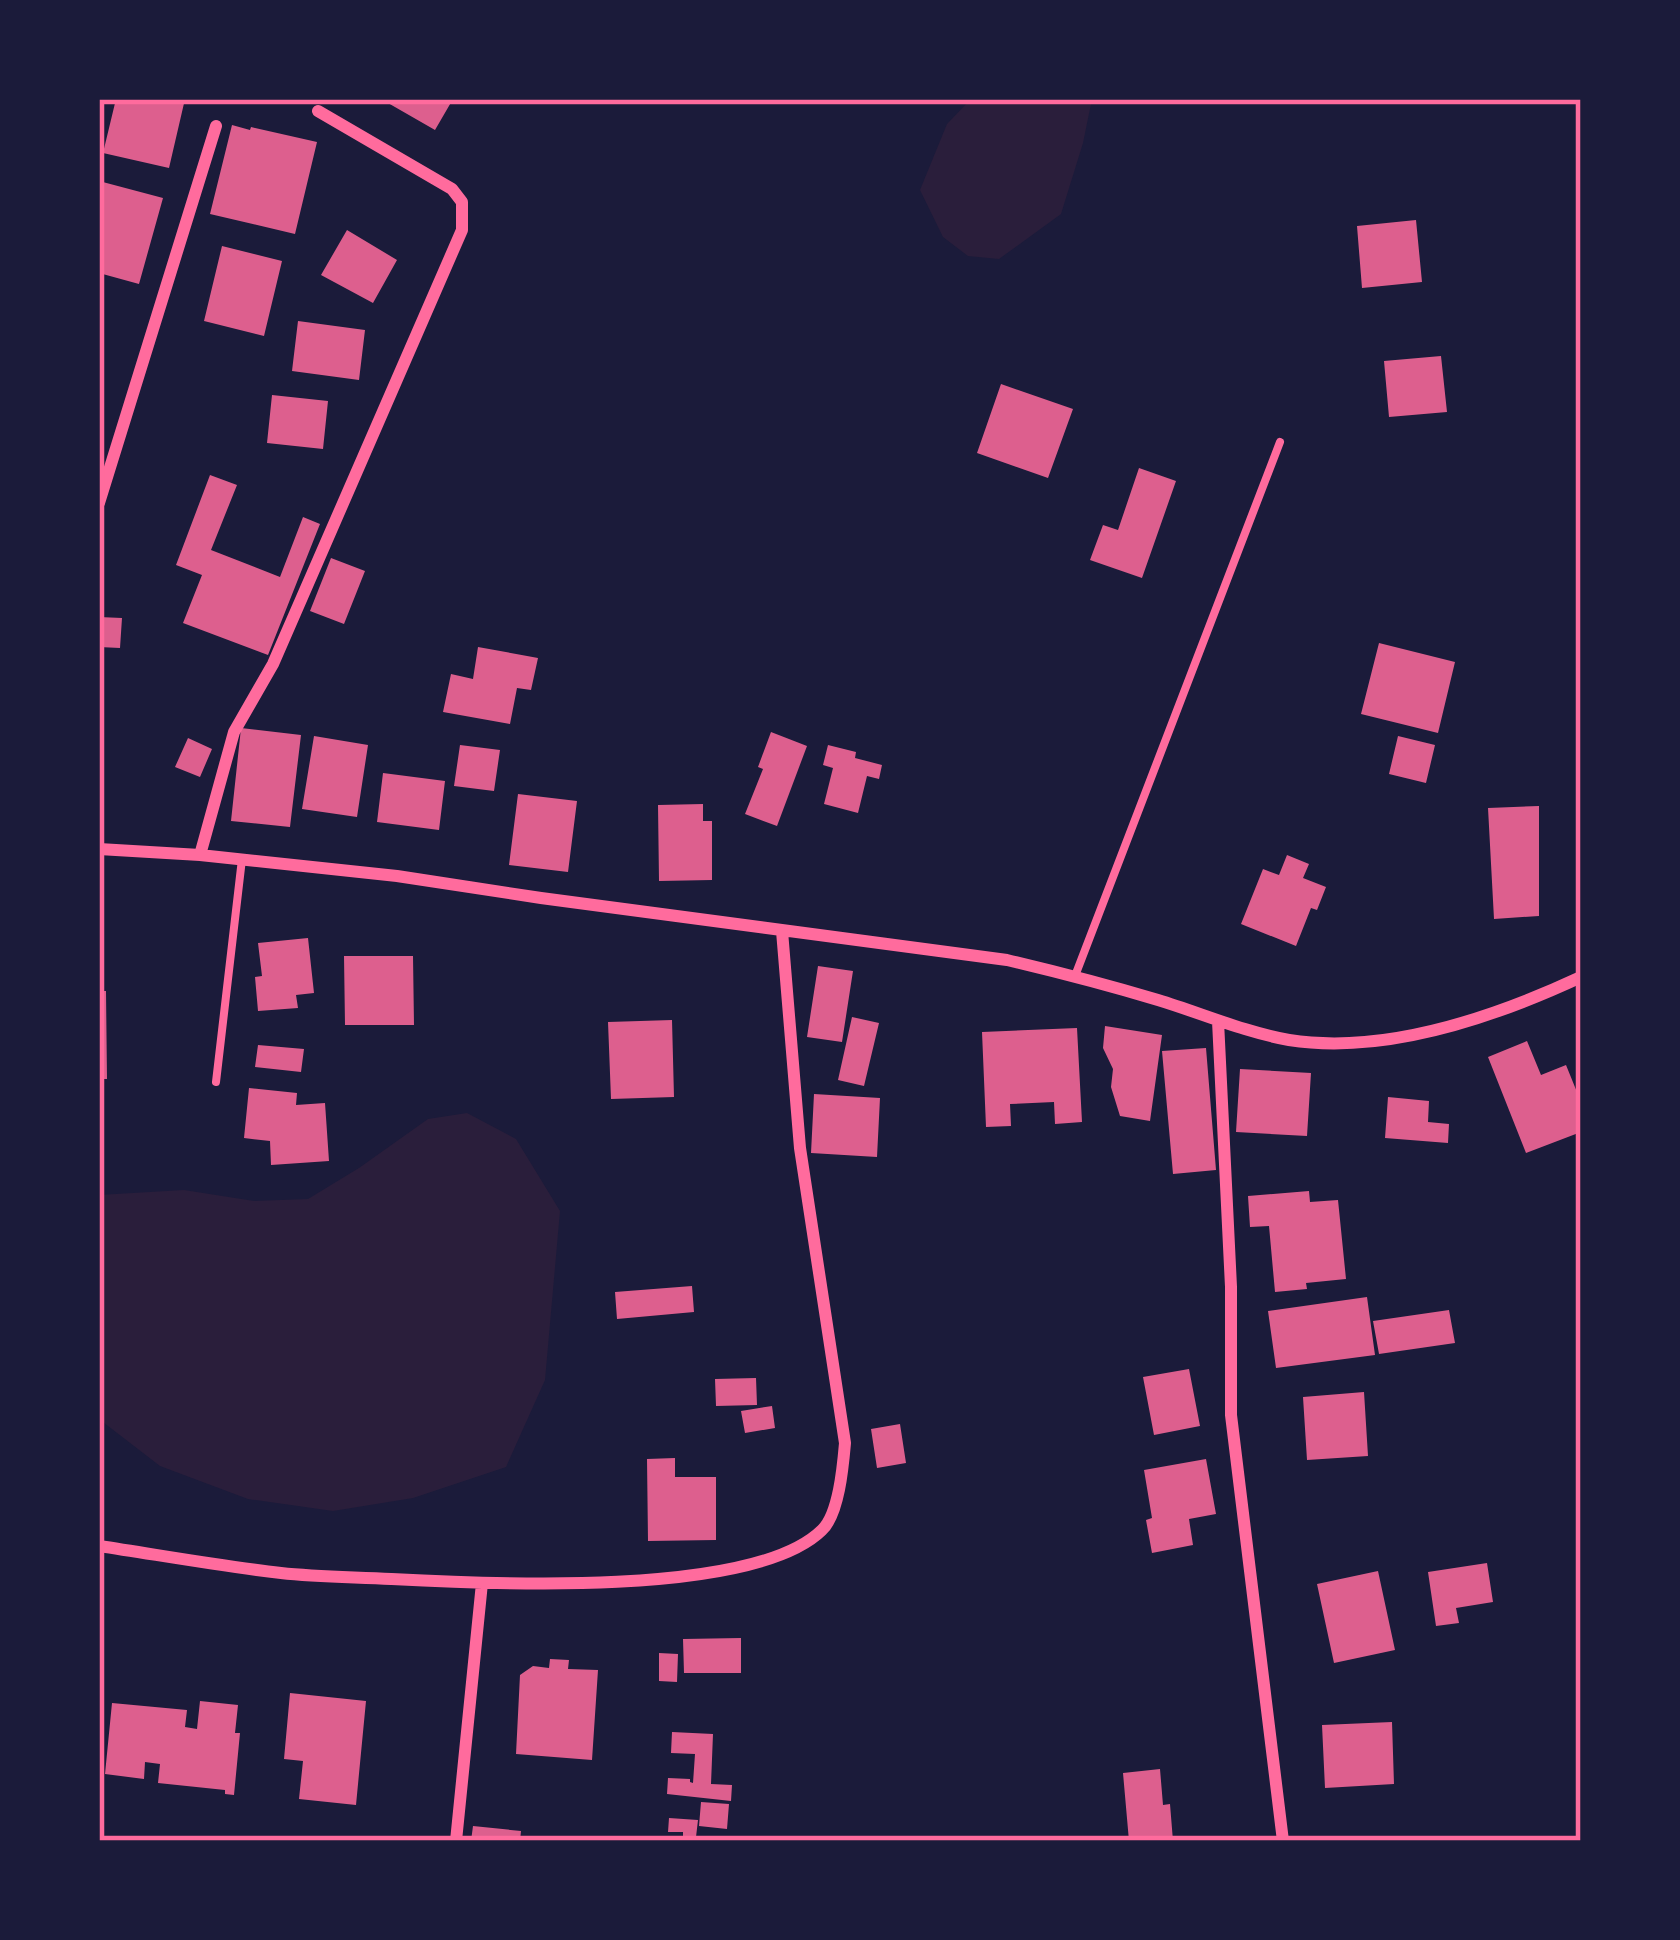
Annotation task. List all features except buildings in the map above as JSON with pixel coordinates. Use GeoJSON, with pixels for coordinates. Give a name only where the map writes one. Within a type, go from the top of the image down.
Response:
{"type":"FeatureCollection","features":[{"type":"Feature","properties":{"kind":"street"},"geometry":{"type":"LineString","coordinates":[[200,855],[234,732],[273,664],[462,230],[462,202],[452,189],[318,111]]}},
{"type":"Feature","properties":{"kind":"street"},"geometry":{"type":"LineString","coordinates":[[99,502],[216,127]]}},
{"type":"Feature","properties":{"kind":"street"},"geometry":{"type":"LineString","coordinates":[[99,849],[397,876],[1007,960],[1289,1040],[1356,1043],[1440,1029],[1581,977]]}},
{"type":"Feature","properties":{"kind":"street"},"geometry":{"type":"LineString","coordinates":[[99,1546],[284,1574],[482,1583],[642,1581],[717,1571],[785,1553],[825,1528],[841,1485],[844,1443],[800,1148],[782,931]]}},
{"type":"Feature","properties":{"kind":"street"},"geometry":{"type":"LineString","coordinates":[[1218,1021],[1231,1287],[1231,1415],[1283,1841]]}},
{"type":"Feature","properties":{"kind":"street"},"geometry":{"type":"LineString","coordinates":[[456,1841],[482,1583]]}},
{"type":"Feature","properties":{"kind":"lane"},"geometry":{"type":"LineString","coordinates":[[1075,976],[1280,442]]}},
{"type":"Feature","properties":{"kind":"lane"},"geometry":{"type":"LineString","coordinates":[[216,1082],[242,859]]}},
{"type":"Feature","properties":{"kind":"shaded area"},"geometry":{"type":"Polygon","coordinates":[[[971,99],[1092,99],[1061,214],[999,259],[968,256],[943,237],[920,190],[947,124],[971,99]]]}},
{"type":"Feature","properties":{"kind":"shaded area"},"geometry":{"type":"Polygon","coordinates":[[[467,1113],[516,1139],[560,1211],[545,1380],[506,1467],[413,1498],[333,1511],[248,1499],[160,1466],[99,1419],[99,1195],[184,1190],[254,1201],[308,1199],[428,1119],[467,1113]]]}}]}
